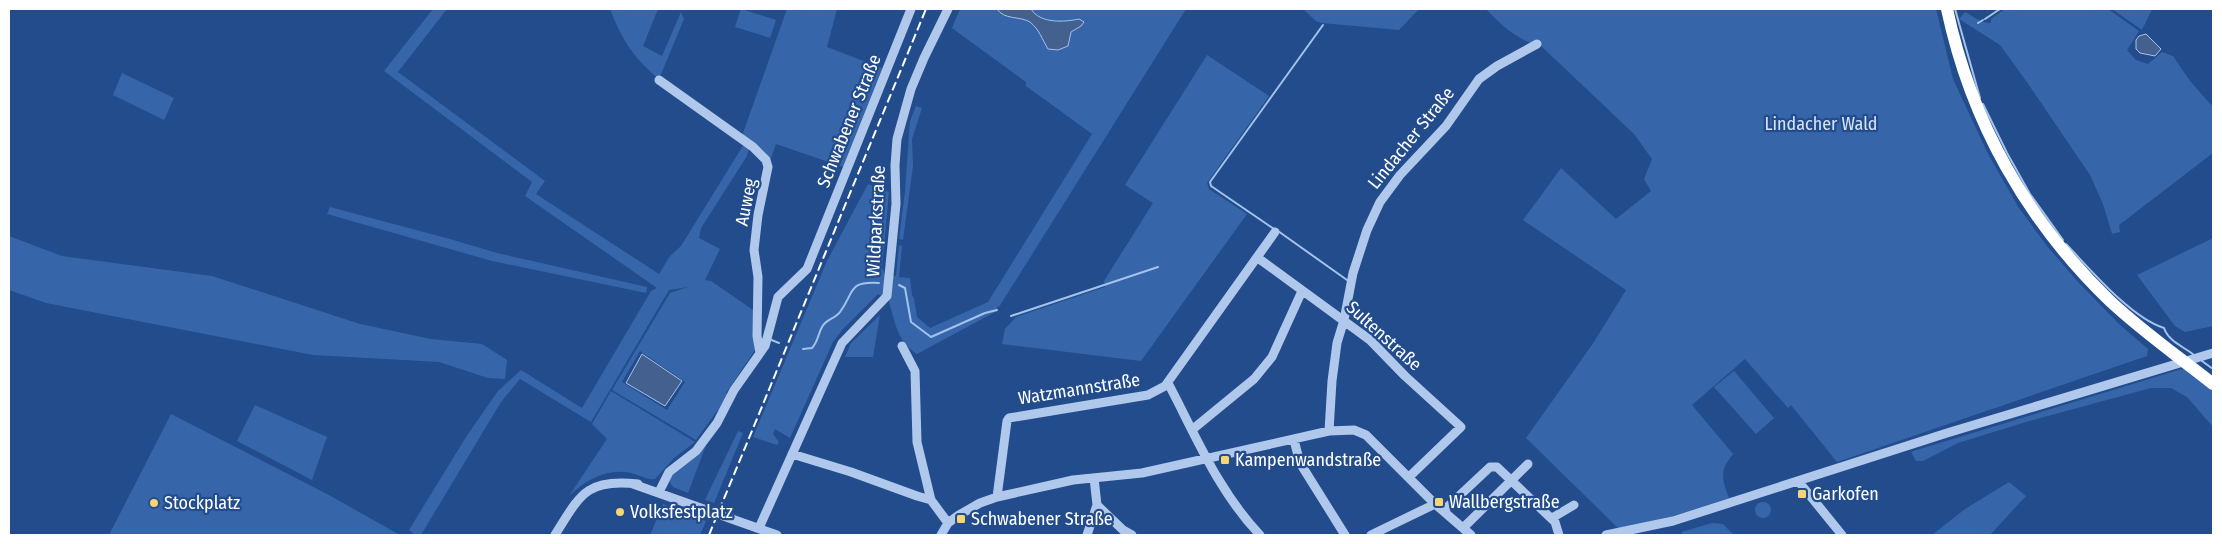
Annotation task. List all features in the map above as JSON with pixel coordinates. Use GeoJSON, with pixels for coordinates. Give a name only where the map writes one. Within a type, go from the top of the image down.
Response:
{"type":"FeatureCollection","features":[{"type":"Feature","properties":{"kind":"highway"},"geometry":{"type":"LineString","coordinates":[[1947,9],[1964,75],[1983,123],[2014,182],[2042,225],[2074,264],[2112,302],[2213,384]]}},
{"type":"Feature","properties":{"kind":"street","name":"Schwabener Straße"},"geometry":{"type":"LineString","coordinates":[[659,492],[669,472],[704,443],[720,418],[734,390],[765,346],[778,297],[801,275],[809,264],[911,9]]}},
{"type":"Feature","properties":{"kind":"street","name":"Wildparkstraße"},"geometry":{"type":"LineString","coordinates":[[759,528],[842,343],[887,296],[896,204],[895,166],[898,139],[911,89],[948,9]]}},
{"type":"Feature","properties":{"kind":"street","name":"Lindacher Straße"},"geometry":{"type":"LineString","coordinates":[[1330,431],[1332,381],[1337,343],[1344,320],[1353,273],[1375,213],[1385,195],[1400,175],[1446,126],[1479,80],[1497,66],[1537,44]]}},
{"type":"Feature","properties":{"kind":"street","name":"Auweg"},"geometry":{"type":"LineString","coordinates":[[659,80],[753,147],[766,160],[768,178],[758,215],[754,250],[758,277],[757,336],[760,353]]}},
{"type":"Feature","properties":{"kind":"street","name":"Watzmannstraße"},"geometry":{"type":"LineString","coordinates":[[997,497],[1007,421],[1009,418],[1148,394],[1161,389],[1168,383],[1275,232]]}},
{"type":"Feature","properties":{"kind":"street","name":"Sultenstraße"},"geometry":{"type":"LineString","coordinates":[[1258,258],[1370,340],[1405,376],[1461,427],[1409,477]]}},
{"type":"Feature","properties":{"kind":"street"},"geometry":{"type":"LineString","coordinates":[[1193,429],[1254,379],[1272,357],[1302,291]]}},
{"type":"Feature","properties":{"kind":"street"},"geometry":{"type":"LineString","coordinates":[[902,346],[915,371],[918,442],[931,500],[948,523]]}},
{"type":"Feature","properties":{"kind":"street"},"geometry":{"type":"LineString","coordinates":[[1606,535],[1673,521],[1947,433],[2213,352]]}},
{"type":"Feature","properties":{"kind":"street"},"geometry":{"type":"LineString","coordinates":[[1168,383],[1227,496],[1254,533]]}},
{"type":"Feature","properties":{"kind":"street"},"geometry":{"type":"LineString","coordinates":[[941,535],[948,523],[980,503],[997,497],[1073,480],[1145,472],[1330,431],[1349,429],[1360,432],[1435,504],[1472,535]]}},
{"type":"Feature","properties":{"kind":"street"},"geometry":{"type":"LineString","coordinates":[[1294,440],[1300,463],[1345,535]]}},
{"type":"Feature","properties":{"kind":"street"},"geometry":{"type":"LineString","coordinates":[[792,454],[931,500]]}},
{"type":"Feature","properties":{"kind":"street"},"geometry":{"type":"LineString","coordinates":[[1463,528],[1528,464]]}},
{"type":"Feature","properties":{"kind":"street"},"geometry":{"type":"LineString","coordinates":[[1443,511],[1490,467],[1497,467],[1552,518],[1559,535]]}},
{"type":"Feature","properties":{"kind":"street"},"geometry":{"type":"LineString","coordinates":[[1087,535],[1097,505],[1094,478]]}},
{"type":"Feature","properties":{"kind":"street"},"geometry":{"type":"LineString","coordinates":[[555,535],[577,501],[593,488],[616,482],[646,485],[659,492],[777,535]]}},
{"type":"Feature","properties":{"kind":"street"},"geometry":{"type":"LineString","coordinates":[[1799,482],[1842,535]]}},
{"type":"Feature","properties":{"kind":"street"},"geometry":{"type":"LineString","coordinates":[[1371,535],[1435,504]]}},
{"type":"Feature","properties":{"kind":"street"},"geometry":{"type":"LineString","coordinates":[[1097,505],[1123,530],[1132,535]]}},
{"type":"Feature","properties":{"kind":"street"},"geometry":{"type":"LineString","coordinates":[[1552,518],[1574,505]]}},
{"type":"Feature","properties":{"kind":"green space"},"geometry":{"type":"Polygon","coordinates":[[[433,9],[447,9],[398,72],[545,181],[536,194],[659,274],[670,256],[681,246],[744,144],[749,148],[747,156],[701,228],[699,238],[720,249],[705,280],[711,281],[753,310],[755,350],[726,393],[728,397],[722,409],[717,411],[696,440],[612,390],[670,293],[688,287],[669,290],[591,422],[520,379],[501,402],[421,535],[415,535],[409,530],[466,437],[498,391],[521,370],[582,408],[651,291],[657,288],[525,196],[532,182],[384,71],[433,9]],[[640,351],[622,382],[667,410],[685,382],[640,351]]]}},
{"type":"Feature","properties":{"kind":"green space"},"geometry":{"type":"Polygon","coordinates":[[[610,9],[658,9],[643,46],[662,56],[681,12],[684,19],[659,79],[635,56],[610,9]]]}},
{"type":"Feature","properties":{"kind":"green space"},"geometry":{"type":"Polygon","coordinates":[[[741,9],[776,20],[770,38],[735,27],[741,9]]]}},
{"type":"Feature","properties":{"kind":"green space"},"geometry":{"type":"Polygon","coordinates":[[[787,9],[837,9],[827,47],[882,68],[843,167],[776,144],[770,161],[742,136],[787,9]]]}},
{"type":"Feature","properties":{"kind":"green space"},"geometry":{"type":"Polygon","coordinates":[[[960,9],[1186,9],[999,307],[997,306],[997,311],[917,354],[910,349],[900,336],[888,299],[878,294],[843,329],[833,342],[790,438],[775,429],[773,434],[779,442],[777,445],[753,437],[827,261],[868,184],[889,192],[882,267],[885,275],[896,276],[899,245],[902,246],[899,277],[910,278],[917,317],[930,328],[988,302],[1092,134],[1026,86],[1026,82],[952,28],[960,9]]]}},
{"type":"Feature","properties":{"kind":"green space"},"geometry":{"type":"Polygon","coordinates":[[[1303,9],[1419,9],[1399,30],[1322,23],[1316,21],[1303,9]]]}},
{"type":"Feature","properties":{"kind":"green space","name":"Lindacher Wald"},"geometry":{"type":"Polygon","coordinates":[[[1486,9],[1936,9],[1953,79],[1988,154],[2019,208],[2047,246],[2078,282],[2120,325],[2148,349],[2147,356],[1837,462],[1791,405],[1788,408],[1745,359],[1692,405],[1733,454],[1725,465],[1723,475],[1729,498],[1673,516],[1619,529],[1526,438],[1594,342],[1626,290],[1523,220],[1561,168],[1616,219],[1651,191],[1644,179],[1652,159],[1634,134],[1540,45],[1518,36],[1486,9]]]}},
{"type":"Feature","properties":{"kind":"green space"},"geometry":{"type":"Polygon","coordinates":[[[2005,9],[2108,9],[2139,31],[2127,50],[2136,60],[2148,64],[2162,52],[2173,56],[2190,81],[2213,107],[2213,153],[2119,225],[2120,232],[2112,234],[2103,204],[2090,175],[2029,85],[2000,45],[1959,19],[1965,12],[1982,22],[1991,23],[1991,19],[2005,9]]]}},
{"type":"Feature","properties":{"kind":"green space"},"geometry":{"type":"Polygon","coordinates":[[[2112,9],[2152,9],[2142,30],[2112,9]]]}},
{"type":"Feature","properties":{"kind":"green space"},"geometry":{"type":"Polygon","coordinates":[[[1207,55],[1269,96],[1207,183],[1209,189],[1247,214],[1141,361],[1002,344],[1005,329],[1016,317],[1105,287],[1104,281],[1153,203],[1125,185],[1207,55]]]}},
{"type":"Feature","properties":{"kind":"green space"},"geometry":{"type":"Polygon","coordinates":[[[122,73],[174,98],[164,120],[113,95],[122,73]]]}},
{"type":"Feature","properties":{"kind":"green space"},"geometry":{"type":"Polygon","coordinates":[[[916,106],[922,108],[912,139],[913,166],[903,240],[899,239],[905,191],[910,121],[916,106]]]}},
{"type":"Feature","properties":{"kind":"green space"},"geometry":{"type":"Polygon","coordinates":[[[330,207],[497,253],[647,287],[646,293],[492,261],[327,214],[330,207]]]}},
{"type":"Feature","properties":{"kind":"green space"},"geometry":{"type":"Polygon","coordinates":[[[9,236],[62,256],[212,276],[360,324],[431,339],[482,344],[507,360],[505,379],[488,378],[439,362],[313,355],[46,303],[9,290],[9,236]]]}},
{"type":"Feature","properties":{"kind":"green space"},"geometry":{"type":"Polygon","coordinates":[[[2213,238],[2213,326],[2185,332],[2175,326],[2137,275],[2213,238]]]}},
{"type":"Feature","properties":{"kind":"green space"},"geometry":{"type":"Polygon","coordinates":[[[880,315],[873,357],[845,357],[851,343],[880,315]]]}},
{"type":"Feature","properties":{"kind":"green space"},"geometry":{"type":"Polygon","coordinates":[[[2185,368],[2213,390],[2213,427],[2187,397],[2171,388],[2151,388],[2026,422],[1958,443],[1923,461],[1916,461],[1911,452],[1920,449],[2185,368]]]}},
{"type":"Feature","properties":{"kind":"green space"},"geometry":{"type":"Polygon","coordinates":[[[1734,371],[1774,418],[1756,434],[1714,387],[1734,371]]]}},
{"type":"Feature","properties":{"kind":"green space"},"geometry":{"type":"Polygon","coordinates":[[[611,391],[695,442],[674,458],[655,479],[631,473],[614,472],[590,480],[569,496],[607,439],[592,424],[611,391]]]}},
{"type":"Feature","properties":{"kind":"green space"},"geometry":{"type":"Polygon","coordinates":[[[255,405],[327,437],[312,480],[237,441],[255,405]]]}},
{"type":"Feature","properties":{"kind":"green space"},"geometry":{"type":"Polygon","coordinates":[[[171,414],[327,494],[400,535],[109,535],[171,414]]]}},
{"type":"Feature","properties":{"kind":"green space"},"geometry":{"type":"Polygon","coordinates":[[[738,431],[743,433],[714,503],[705,500],[738,431]]]}},
{"type":"Feature","properties":{"kind":"green space"},"geometry":{"type":"Polygon","coordinates":[[[708,440],[688,493],[673,487],[669,481],[672,474],[708,440]]]}},
{"type":"Feature","properties":{"kind":"green space"},"geometry":{"type":"Polygon","coordinates":[[[2009,482],[2026,496],[1990,535],[1932,535],[1965,509],[2009,482]]]}},
{"type":"Feature","properties":{"kind":"green space"},"geometry":{"type":"Polygon","coordinates":[[[1763,502],[1771,510],[1763,518],[1755,510],[1763,502]]]}},
{"type":"Feature","properties":{"kind":"green space"},"geometry":{"type":"Polygon","coordinates":[[[663,504],[706,521],[700,535],[650,535],[663,504]]]}},
{"type":"Feature","properties":{"kind":"green space"},"geometry":{"type":"Polygon","coordinates":[[[1712,523],[1723,524],[1734,535],[1684,535],[1681,532],[1712,523]]]}},
{"type":"Feature","properties":{"kind":"shaded area"},"geometry":{"type":"Polygon","coordinates":[[[997,9],[1031,9],[1035,14],[1046,20],[1067,21],[1079,19],[1084,22],[1071,32],[1068,46],[1058,50],[1048,49],[1038,31],[1030,22],[1004,15],[997,9]]]}},
{"type":"Feature","properties":{"kind":"shaded area"},"geometry":{"type":"Polygon","coordinates":[[[2146,34],[2161,49],[2155,56],[2140,53],[2136,49],[2136,40],[2139,36],[2146,34]]]}},
{"type":"Feature","properties":{"kind":"shaded area"},"geometry":{"type":"Polygon","coordinates":[[[642,354],[682,381],[665,406],[626,383],[642,354]]]}},
{"type":"Feature","properties":{"kind":"waterway"},"geometry":{"type":"LineString","coordinates":[[1955,9],[1980,98]]}},
{"type":"Feature","properties":{"kind":"waterway"},"geometry":{"type":"LineString","coordinates":[[1985,19],[2000,9]]}},
{"type":"Feature","properties":{"kind":"waterway"},"geometry":{"type":"LineString","coordinates":[[1978,23],[1983,20]]}},
{"type":"Feature","properties":{"kind":"waterway"},"geometry":{"type":"LineString","coordinates":[[1274,229],[1211,186],[1210,182],[1323,25]]}},
{"type":"Feature","properties":{"kind":"waterway"},"geometry":{"type":"LineString","coordinates":[[1983,104],[2030,194],[2063,240]]}},
{"type":"Feature","properties":{"kind":"waterway"},"geometry":{"type":"LineString","coordinates":[[1278,231],[1347,280]]}},
{"type":"Feature","properties":{"kind":"waterway"},"geometry":{"type":"LineString","coordinates":[[2066,244],[2125,304],[2151,323],[2164,328],[2169,337],[2194,355]]}},
{"type":"Feature","properties":{"kind":"waterway"},"geometry":{"type":"LineString","coordinates":[[1011,316],[1158,267]]}},
{"type":"Feature","properties":{"kind":"waterway"},"geometry":{"type":"LineString","coordinates":[[803,349],[814,346],[824,324],[840,312],[853,289],[862,284],[879,283]]}},
{"type":"Feature","properties":{"kind":"waterway"},"geometry":{"type":"LineString","coordinates":[[899,285],[905,288],[911,322],[931,337],[985,313],[997,310]]}},
{"type":"Feature","properties":{"kind":"waterway"},"geometry":{"type":"LineString","coordinates":[[769,339],[779,343]]}},
{"type":"Feature","properties":{"kind":"waterway"},"geometry":{"type":"LineString","coordinates":[[2202,361],[2213,369]]}},
{"type":"Feature","properties":{"kind":"railway"},"geometry":{"type":"LineString","coordinates":[[709,535],[926,9]]}},
{"type":"Feature","properties":{"kind":"place","name":"Kampenwandstraße"},"geometry":{"type":"Point","coordinates":[1225,460]}},
{"type":"Feature","properties":{"kind":"place","name":"Garkofen"},"geometry":{"type":"Point","coordinates":[1802,494]}},
{"type":"Feature","properties":{"kind":"place","name":"Wallbergstraße"},"geometry":{"type":"Point","coordinates":[1439,502]}},
{"type":"Feature","properties":{"kind":"place","name":"Stockplatz"},"geometry":{"type":"Point","coordinates":[154,503]}},
{"type":"Feature","properties":{"kind":"place","name":"Volksfestplatz"},"geometry":{"type":"Point","coordinates":[620,512]}},
{"type":"Feature","properties":{"kind":"place","name":"Schwabener Straße"},"geometry":{"type":"Point","coordinates":[961,519]}}]}
